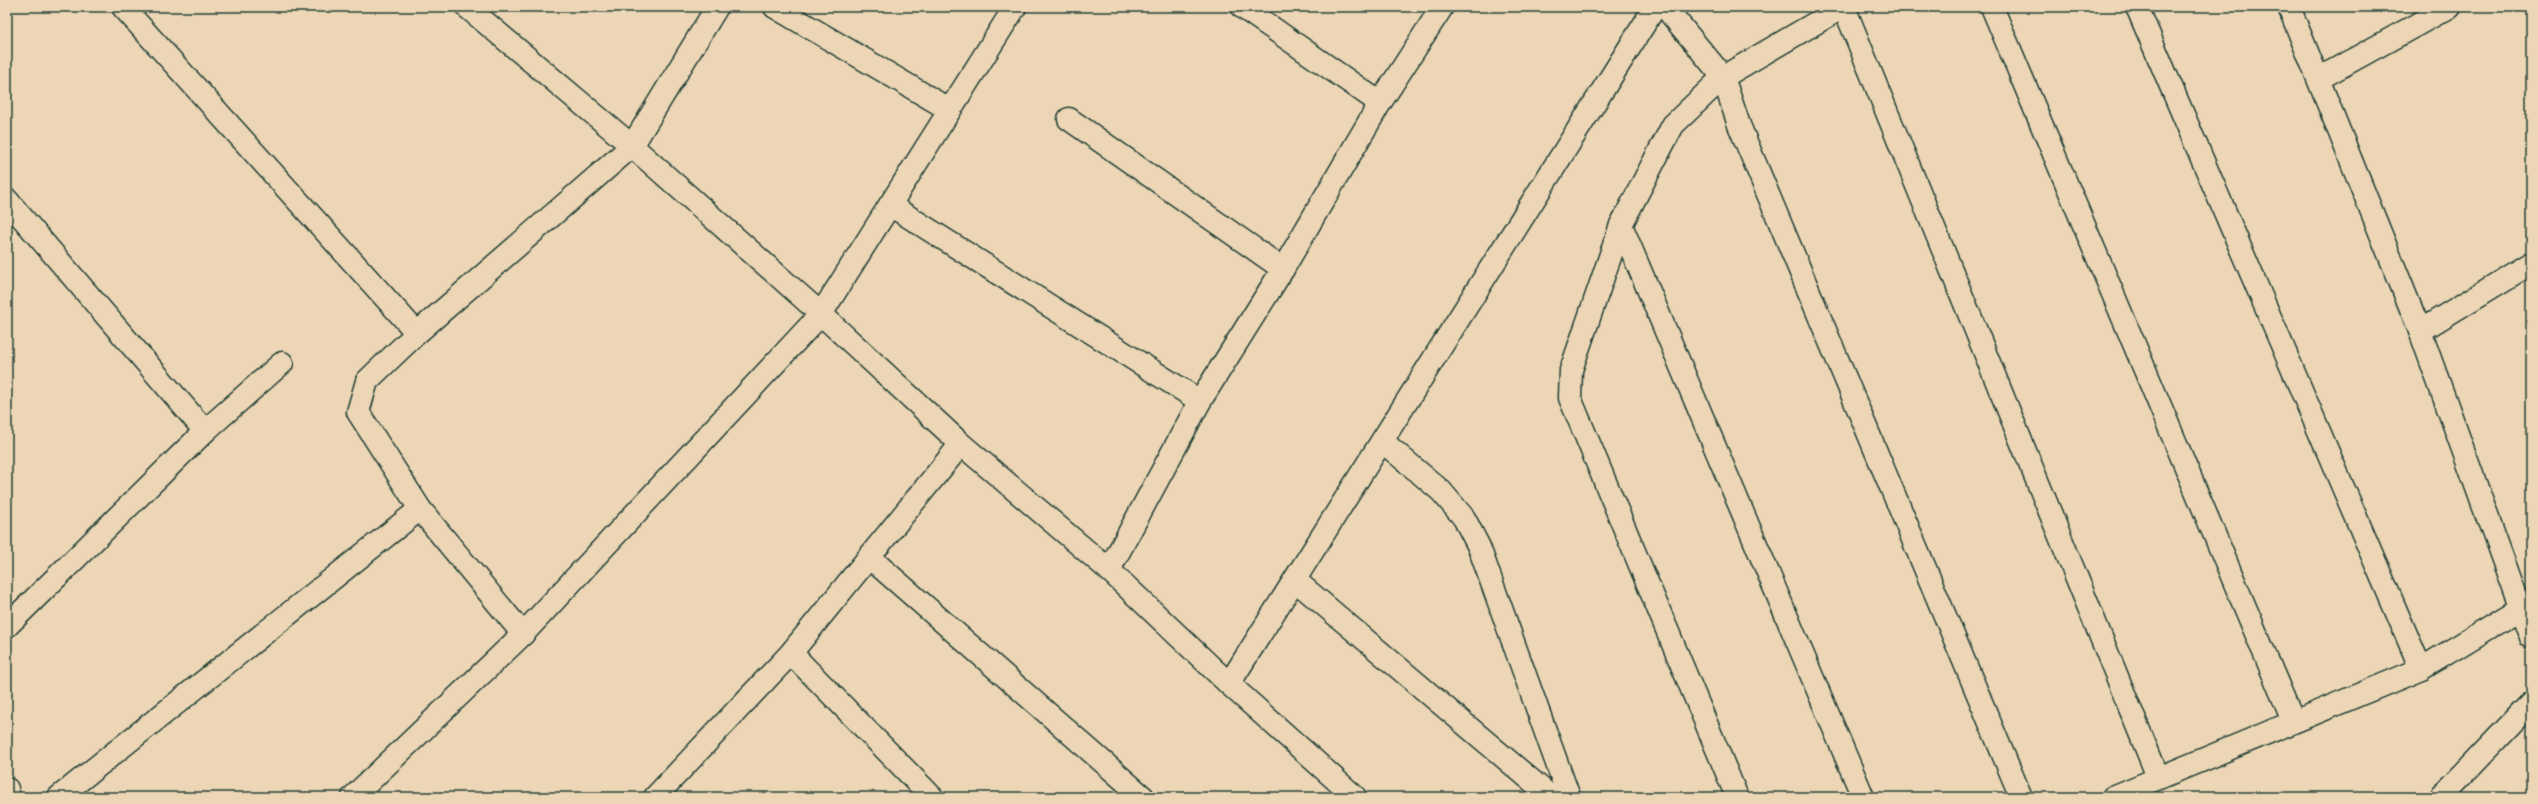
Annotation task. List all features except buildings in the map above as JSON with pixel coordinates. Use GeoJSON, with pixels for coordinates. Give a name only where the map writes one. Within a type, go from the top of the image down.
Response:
{"type":"FeatureCollection","features":[{"type":"Feature","properties":{"kind":"street"},"geometry":{"type":"LineString","coordinates":[[123,7],[417,334]]}},
{"type":"Feature","properties":{"kind":"street"},"geometry":{"type":"LineString","coordinates":[[523,634],[420,509],[358,412],[367,381],[417,334],[632,146],[717,7]]}},
{"type":"Feature","properties":{"kind":"street"},"geometry":{"type":"LineString","coordinates":[[775,7],[950,110]]}},
{"type":"Feature","properties":{"kind":"street"},"geometry":{"type":"LineString","coordinates":[[353,797],[523,634],[821,314],[1016,7]]}},
{"type":"Feature","properties":{"kind":"street"},"geometry":{"type":"LineString","coordinates":[[1242,7],[1380,103]]}},
{"type":"Feature","properties":{"kind":"street"},"geometry":{"type":"LineString","coordinates":[[1109,570],[1200,402],[1283,269],[1380,103],[1442,7]]}},
{"type":"Feature","properties":{"kind":"street"},"geometry":{"type":"LineString","coordinates":[[1229,684],[1296,581],[1382,441],[1655,7]]}},
{"type":"Feature","properties":{"kind":"street"},"geometry":{"type":"LineString","coordinates":[[1665,7],[1723,77],[1742,132],[2021,797]]}},
{"type":"Feature","properties":{"kind":"street"},"geometry":{"type":"LineString","coordinates":[[1737,797],[1570,398],[1571,370],[1621,225],[1673,125],[1723,77],[1844,7],[2158,777]]}},
{"type":"Feature","properties":{"kind":"street"},"geometry":{"type":"LineString","coordinates":[[1992,7],[2293,721]]}},
{"type":"Feature","properties":{"kind":"street"},"geometry":{"type":"LineString","coordinates":[[2137,7],[2421,669]]}},
{"type":"Feature","properties":{"kind":"street"},"geometry":{"type":"LineString","coordinates":[[2290,7],[2320,78],[2420,331],[2531,637]]}},
{"type":"Feature","properties":{"kind":"street"},"geometry":{"type":"LineString","coordinates":[[2320,78],[2448,7]]}},
{"type":"Feature","properties":{"kind":"street"},"geometry":{"type":"LineString","coordinates":[[470,8],[632,146],[821,314],[961,444],[1109,570],[1229,684],[1353,796]]}},
{"type":"Feature","properties":{"kind":"street"},"geometry":{"type":"LineString","coordinates":[[1069,119],[1283,269]]}},
{"type":"Feature","properties":{"kind":"street"},"geometry":{"type":"LineString","coordinates":[[7,200],[205,431]]}},
{"type":"Feature","properties":{"kind":"street"},"geometry":{"type":"LineString","coordinates":[[890,205],[1200,402]]}},
{"type":"Feature","properties":{"kind":"street"},"geometry":{"type":"LineString","coordinates":[[1621,225],[1863,797]]}},
{"type":"Feature","properties":{"kind":"street"},"geometry":{"type":"LineString","coordinates":[[2420,331],[2531,263]]}},
{"type":"Feature","properties":{"kind":"street"},"geometry":{"type":"LineString","coordinates":[[7,626],[205,431],[282,363]]}},
{"type":"Feature","properties":{"kind":"street"},"geometry":{"type":"LineString","coordinates":[[1382,441],[1441,491],[1464,518],[1478,547],[1569,797]]}},
{"type":"Feature","properties":{"kind":"street"},"geometry":{"type":"LineString","coordinates":[[655,797],[791,653],[961,444]]}},
{"type":"Feature","properties":{"kind":"street"},"geometry":{"type":"LineString","coordinates":[[59,797],[420,509]]}},
{"type":"Feature","properties":{"kind":"street"},"geometry":{"type":"LineString","coordinates":[[869,557],[1143,797]]}},
{"type":"Feature","properties":{"kind":"street"},"geometry":{"type":"LineString","coordinates":[[1296,581],[1551,797]]}},
{"type":"Feature","properties":{"kind":"street"},"geometry":{"type":"LineString","coordinates":[[2113,797],[2421,669],[2521,608]]}},
{"type":"Feature","properties":{"kind":"street"},"geometry":{"type":"LineString","coordinates":[[791,653],[932,797]]}},
{"type":"Feature","properties":{"kind":"street"},"geometry":{"type":"LineString","coordinates":[[2441,797],[2531,703]]}},
{"type":"Feature","properties":{"kind":"street"},"geometry":{"type":"LineString","coordinates":[[7,789],[9,797]]}}]}
